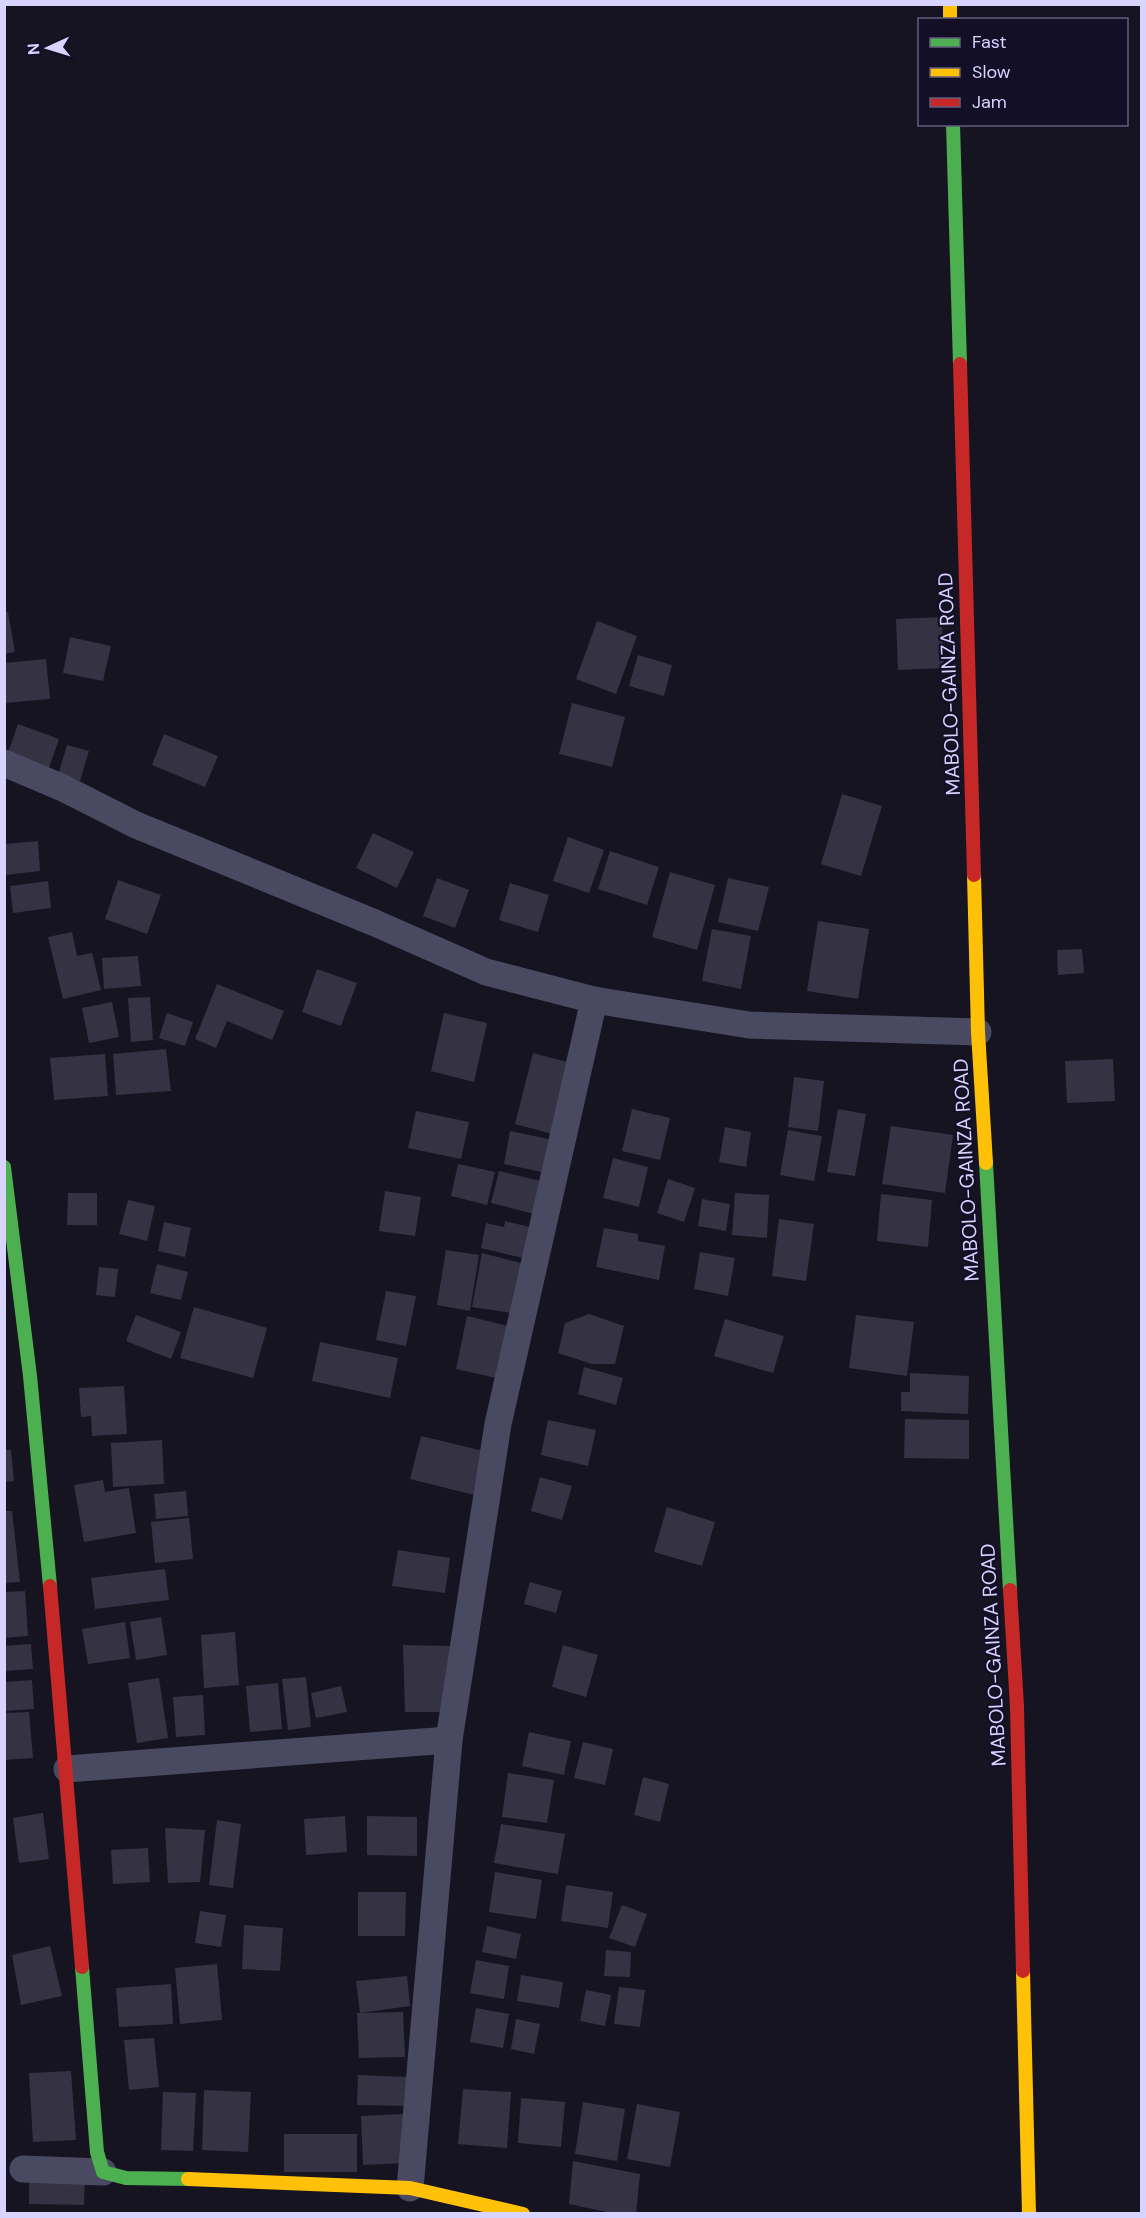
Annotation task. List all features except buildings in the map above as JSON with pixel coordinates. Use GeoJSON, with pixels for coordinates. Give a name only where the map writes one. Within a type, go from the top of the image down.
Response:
{"type":"FeatureCollection","features":[{"type":"Feature","properties":{"kind":"main road","name":"MABOLO-GAINZA ROAD"},"geometry":{"type":"LineString","coordinates":[[953,126],[978,1032],[1017,1707],[1029,2214]]}},
{"type":"Feature","properties":{"kind":"main road"},"geometry":{"type":"LineString","coordinates":[[4,1167],[30,1376],[67,1769],[97,2152],[103,2172],[126,2178],[246,2180],[410,2188],[523,2214]]}},
{"type":"Feature","properties":{"kind":"street"},"geometry":{"type":"LineString","coordinates":[[4,763],[63,788],[136,825],[375,923],[486,972],[594,1000],[749,1024],[978,1032]]}},
{"type":"Feature","properties":{"kind":"street"},"geometry":{"type":"LineString","coordinates":[[410,2188],[449,1740],[498,1424],[594,1000]]}},
{"type":"Feature","properties":{"kind":"street"},"geometry":{"type":"LineString","coordinates":[[67,1769],[449,1740]]}},
{"type":"Feature","properties":{"kind":"street"},"geometry":{"type":"LineString","coordinates":[[23,2169],[103,2172]]}},
{"type":"Feature","properties":{"kind":"traffic: fast"},"geometry":{"type":"LineString","coordinates":[[953,126],[960,364]]}},
{"type":"Feature","properties":{"kind":"traffic: fast"},"geometry":{"type":"LineString","coordinates":[[986,1163],[1010,1590]]}},
{"type":"Feature","properties":{"kind":"traffic: fast"},"geometry":{"type":"LineString","coordinates":[[4,1167],[30,1376],[50,1586]]}},
{"type":"Feature","properties":{"kind":"traffic: fast"},"geometry":{"type":"LineString","coordinates":[[82,1967],[97,2152],[103,2172],[126,2178],[188,2179]]}},
{"type":"Feature","properties":{"kind":"traffic: slow"},"geometry":{"type":"LineString","coordinates":[[950,4],[950,18]]}},
{"type":"Feature","properties":{"kind":"traffic: slow"},"geometry":{"type":"LineString","coordinates":[[974,875],[978,1032],[986,1163]]}},
{"type":"Feature","properties":{"kind":"traffic: slow"},"geometry":{"type":"LineString","coordinates":[[1023,1971],[1029,2214]]}},
{"type":"Feature","properties":{"kind":"traffic: slow"},"geometry":{"type":"LineString","coordinates":[[188,2179],[410,2188],[523,2214]]}},
{"type":"Feature","properties":{"kind":"traffic: jam"},"geometry":{"type":"LineString","coordinates":[[960,364],[974,875]]}},
{"type":"Feature","properties":{"kind":"traffic: jam"},"geometry":{"type":"LineString","coordinates":[[50,1586],[82,1967]]}},
{"type":"Feature","properties":{"kind":"traffic: jam"},"geometry":{"type":"LineString","coordinates":[[1010,1590],[1017,1707],[1023,1971]]}}]}
